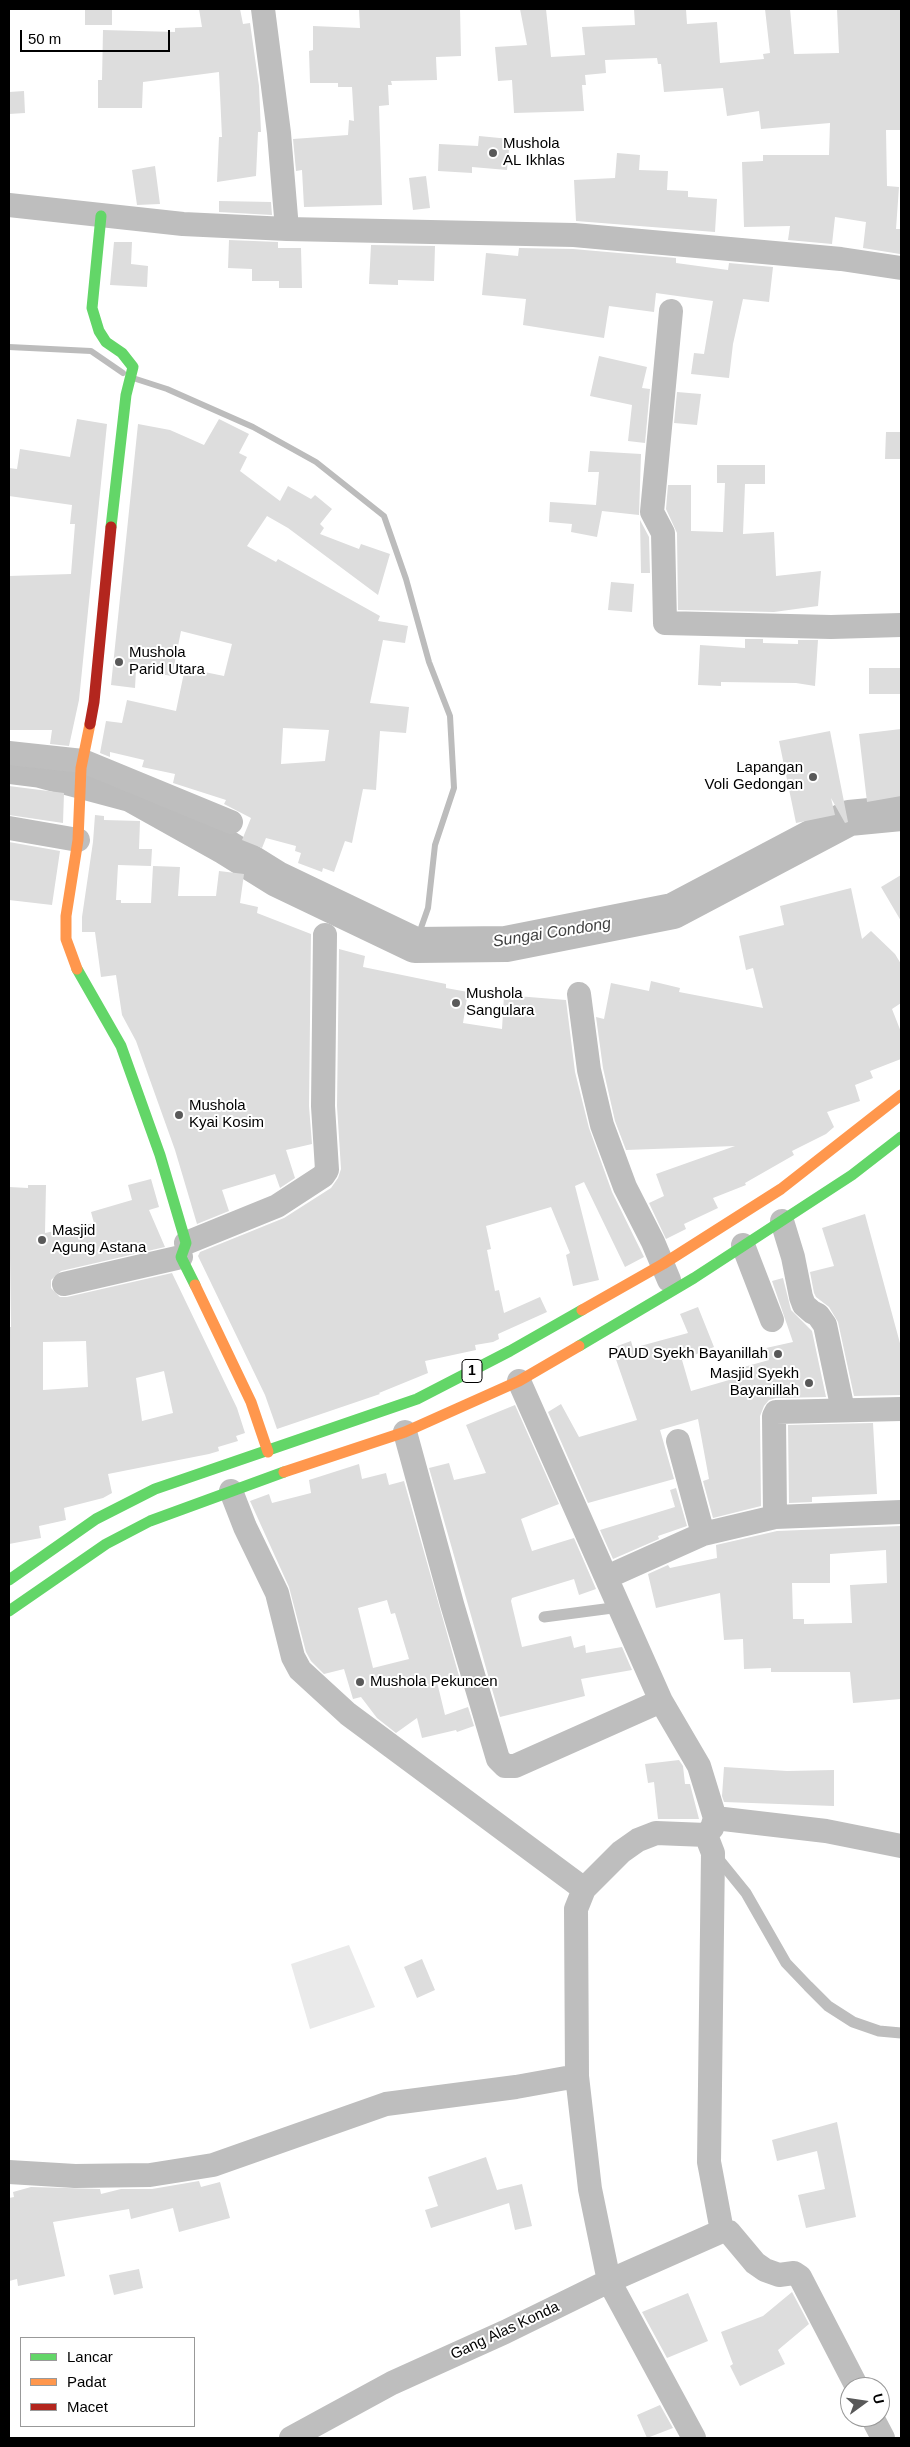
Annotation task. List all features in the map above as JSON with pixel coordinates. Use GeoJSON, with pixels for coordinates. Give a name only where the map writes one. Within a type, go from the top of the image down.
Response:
{"type":"FeatureCollection","features":[{"type":"Feature","properties":{"kind":"main road"},"geometry":{"type":"LineString","coordinates":[[101,216],[92,308],[99,331],[106,342],[122,354],[133,367],[126,395],[94,702],[82,764],[78,840],[66,916],[67,946],[75,965],[98,1002],[121,1046],[160,1155],[183,1250],[251,1402],[268,1452]]}},
{"type":"Feature","properties":{"kind":"main road","name":"1"},"geometry":{"type":"LineString","coordinates":[[9,1580],[96,1519],[147,1493],[417,1400],[510,1351],[663,1264],[781,1189],[901,1095]]}},
{"type":"Feature","properties":{"kind":"main road","name":"1"},"geometry":{"type":"LineString","coordinates":[[9,1611],[106,1544],[150,1521],[231,1491],[405,1432],[519,1380],[672,1290],[782,1221],[852,1175],[901,1137]]}},
{"type":"Feature","properties":{"kind":"street"},"geometry":{"type":"LineString","coordinates":[[263,9],[278,123],[287,229]]}},
{"type":"Feature","properties":{"kind":"street"},"geometry":{"type":"LineString","coordinates":[[9,205],[183,224],[287,229],[574,236],[841,259],[901,268]]}},
{"type":"Feature","properties":{"kind":"street"},"geometry":{"type":"LineString","coordinates":[[671,311],[652,512],[663,533],[666,623],[831,627],[901,625]]}},
{"type":"Feature","properties":{"kind":"street"},"geometry":{"type":"LineString","coordinates":[[9,753],[82,764],[231,822]]}},
{"type":"Feature","properties":{"kind":"street"},"geometry":{"type":"LineString","coordinates":[[9,828],[78,840]]}},
{"type":"Feature","properties":{"kind":"street"},"geometry":{"type":"LineString","coordinates":[[64,1284],[183,1250],[277,1206],[323,1176],[327,1170],[323,1106],[325,935]]}},
{"type":"Feature","properties":{"kind":"street"},"geometry":{"type":"LineString","coordinates":[[579,994],[590,1078],[604,1132],[625,1187],[663,1264],[672,1290]]}},
{"type":"Feature","properties":{"kind":"street"},"geometry":{"type":"LineString","coordinates":[[782,1221],[793,1256],[804,1305],[818,1315],[825,1325],[843,1410]]}},
{"type":"Feature","properties":{"kind":"street"},"geometry":{"type":"LineString","coordinates":[[743,1245],[772,1320]]}},
{"type":"Feature","properties":{"kind":"street"},"geometry":{"type":"LineString","coordinates":[[519,1380],[660,1701],[699,1766],[711,1835],[709,2162],[722,2231],[729,2232],[749,2256],[765,2270],[779,2275],[794,2273],[800,2277],[852,2377]]}},
{"type":"Feature","properties":{"kind":"street"},"geometry":{"type":"LineString","coordinates":[[775,1517],[774,1414],[901,1409]]}},
{"type":"Feature","properties":{"kind":"street"},"geometry":{"type":"LineString","coordinates":[[405,1432],[452,1604],[495,1750],[498,1759],[504,1766],[515,1766],[660,1701]]}},
{"type":"Feature","properties":{"kind":"street"},"geometry":{"type":"LineString","coordinates":[[678,1441],[703,1534]]}},
{"type":"Feature","properties":{"kind":"street"},"geometry":{"type":"LineString","coordinates":[[231,1491],[245,1527],[277,1593],[293,1657],[300,1670],[348,1714],[584,1889]]}},
{"type":"Feature","properties":{"kind":"street"},"geometry":{"type":"LineString","coordinates":[[607,1577],[703,1534],[775,1517],[901,1512]]}},
{"type":"Feature","properties":{"kind":"street"},"geometry":{"type":"LineString","coordinates":[[694,2438],[609,2281],[590,2189],[577,2076],[576,1909],[584,1889],[621,1852],[638,1840],[656,1833],[711,1835],[826,1832],[901,1846]]}},
{"type":"Feature","properties":{"kind":"street"},"geometry":{"type":"LineString","coordinates":[[9,2172],[75,2176],[134,2175],[213,2164],[386,2104],[516,2087],[577,2076]]}},
{"type":"Feature","properties":{"kind":"street","name":"Gang Alas Konda"},"geometry":{"type":"LineString","coordinates":[[291,2438],[392,2382],[505,2332],[609,2281],[722,2231]]}},
{"type":"Feature","properties":{"kind":"lane"},"geometry":{"type":"LineString","coordinates":[[544,1617],[620,1607]]}},
{"type":"Feature","properties":{"kind":"lane"},"geometry":{"type":"LineString","coordinates":[[711,1835],[786,1962],[808,1986],[828,2006],[853,2022],[879,2031],[901,2033]]}},
{"type":"Feature","properties":{"kind":"shaded area"},"geometry":{"type":"Polygon","coordinates":[[[349,1945],[375,2007],[310,2029],[291,1964],[349,1945]]]}},
{"type":"Feature","properties":{"kind":"building"},"geometry":{"type":"Polygon","coordinates":[[[85,9],[112,9],[112,25],[85,25],[85,9]]]}},
{"type":"Feature","properties":{"kind":"building"},"geometry":{"type":"Polygon","coordinates":[[[199,9],[240,9],[243,24],[250,23],[259,86],[261,132],[258,132],[256,176],[217,182],[219,137],[222,137],[219,72],[143,82],[142,108],[98,108],[98,80],[102,80],[103,30],[175,32],[175,28],[202,27],[199,9]]]}},
{"type":"Feature","properties":{"kind":"building"},"geometry":{"type":"Polygon","coordinates":[[[359,9],[460,9],[461,56],[436,57],[437,80],[391,81],[392,85],[388,85],[389,105],[379,106],[382,205],[304,207],[302,170],[296,171],[293,139],[348,135],[349,120],[354,121],[352,87],[338,87],[338,83],[310,83],[309,51],[313,50],[313,26],[360,28],[359,9]]]}},
{"type":"Feature","properties":{"kind":"building"},"geometry":{"type":"Polygon","coordinates":[[[520,9],[546,9],[551,57],[585,55],[582,27],[635,25],[634,9],[686,9],[687,24],[717,22],[720,63],[764,59],[763,54],[770,53],[765,9],[790,9],[794,54],[839,53],[837,9],[901,9],[901,130],[886,130],[887,186],[899,187],[896,229],[901,229],[900,254],[863,248],[866,222],[835,217],[832,244],[788,240],[790,226],[744,227],[742,162],[763,161],[763,155],[829,155],[830,123],[761,129],[759,111],[727,116],[723,88],[664,92],[661,64],[658,64],[657,58],[605,60],[606,73],[585,75],[586,85],[582,85],[584,111],[514,113],[512,80],[498,81],[495,47],[527,45],[520,9]]]}},
{"type":"Feature","properties":{"kind":"building"},"geometry":{"type":"Polygon","coordinates":[[[24,91],[25,113],[9,114],[9,92],[24,91]]]}},
{"type":"Feature","properties":{"kind":"building"},"geometry":{"type":"Polygon","coordinates":[[[479,136],[510,139],[507,170],[472,167],[472,173],[438,171],[439,144],[478,146],[479,136]]]}},
{"type":"Feature","properties":{"kind":"building"},"geometry":{"type":"Polygon","coordinates":[[[617,153],[640,155],[639,170],[668,171],[667,190],[688,191],[688,197],[717,199],[715,232],[576,221],[574,180],[615,178],[617,153]]]}},
{"type":"Feature","properties":{"kind":"building"},"geometry":{"type":"Polygon","coordinates":[[[155,166],[160,204],[137,205],[132,170],[155,166]]]}},
{"type":"Feature","properties":{"kind":"building"},"geometry":{"type":"Polygon","coordinates":[[[426,176],[430,208],[413,210],[409,178],[426,176]]]}},
{"type":"Feature","properties":{"kind":"building"},"geometry":{"type":"Polygon","coordinates":[[[219,201],[271,202],[272,215],[219,212],[219,201]]]}},
{"type":"Feature","properties":{"kind":"building"},"geometry":{"type":"Polygon","coordinates":[[[229,240],[278,242],[278,248],[301,248],[302,288],[279,288],[279,281],[252,281],[252,269],[228,268],[229,240]]]}},
{"type":"Feature","properties":{"kind":"building"},"geometry":{"type":"Polygon","coordinates":[[[114,242],[132,242],[131,264],[148,266],[147,287],[110,285],[114,242]]]}},
{"type":"Feature","properties":{"kind":"building"},"geometry":{"type":"Polygon","coordinates":[[[371,245],[435,246],[434,281],[398,280],[398,285],[369,284],[371,245]]]}},
{"type":"Feature","properties":{"kind":"building"},"geometry":{"type":"Polygon","coordinates":[[[519,248],[573,249],[676,258],[676,263],[728,270],[729,263],[773,267],[769,302],[743,299],[733,344],[729,378],[691,374],[694,353],[704,354],[713,301],[656,293],[654,312],[609,306],[604,338],[523,325],[526,299],[482,295],[486,253],[518,256],[519,248]]]}},
{"type":"Feature","properties":{"kind":"building"},"geometry":{"type":"Polygon","coordinates":[[[599,356],[647,367],[642,388],[650,389],[645,443],[628,441],[632,405],[590,396],[599,356]]]}},
{"type":"Feature","properties":{"kind":"building"},"geometry":{"type":"Polygon","coordinates":[[[677,392],[701,394],[697,425],[674,423],[677,392]]]}},
{"type":"Feature","properties":{"kind":"building"},"geometry":{"type":"Polygon","coordinates":[[[77,419],[107,424],[79,700],[69,746],[50,744],[52,730],[9,730],[9,576],[71,574],[75,524],[70,524],[72,505],[9,496],[9,468],[17,469],[20,449],[70,457],[77,419]]]}},
{"type":"Feature","properties":{"kind":"building"},"geometry":{"type":"Polygon","coordinates":[[[219,419],[249,434],[239,453],[247,457],[240,471],[280,501],[288,486],[311,499],[315,495],[332,509],[320,524],[324,528],[320,534],[359,549],[361,544],[390,554],[378,595],[288,528],[267,516],[247,546],[276,562],[278,559],[380,616],[378,621],[408,626],[405,643],[383,640],[370,703],[409,707],[406,733],[380,731],[376,790],[363,789],[352,843],[345,841],[334,872],[323,868],[322,872],[298,863],[301,853],[295,851],[296,846],[266,838],[262,848],[242,840],[251,818],[224,804],[226,800],[173,783],[175,774],[142,767],[144,760],[110,752],[110,757],[100,753],[106,721],[122,723],[127,700],[176,711],[185,668],[224,676],[232,644],[181,631],[172,676],[136,670],[135,688],[111,685],[138,424],[170,430],[204,445],[219,419]],[[283,728],[281,764],[325,761],[329,730],[283,728]]]}},
{"type":"Feature","properties":{"kind":"building"},"geometry":{"type":"Polygon","coordinates":[[[886,432],[901,432],[901,459],[885,459],[886,432]]]}},
{"type":"Feature","properties":{"kind":"building"},"geometry":{"type":"Polygon","coordinates":[[[590,451],[641,454],[639,515],[602,511],[597,537],[571,532],[572,524],[549,522],[550,502],[596,505],[599,472],[588,472],[590,451]]]}},
{"type":"Feature","properties":{"kind":"building"},"geometry":{"type":"Polygon","coordinates":[[[717,465],[765,465],[765,484],[745,484],[743,534],[774,532],[776,576],[821,571],[818,606],[774,612],[678,610],[677,533],[666,509],[668,485],[691,485],[691,531],[723,532],[725,483],[717,483],[717,465]]]}},
{"type":"Feature","properties":{"kind":"building"},"geometry":{"type":"Polygon","coordinates":[[[640,520],[649,537],[650,573],[641,573],[640,520]]]}},
{"type":"Feature","properties":{"kind":"building"},"geometry":{"type":"Polygon","coordinates":[[[611,582],[634,584],[632,612],[608,610],[611,582]]]}},
{"type":"Feature","properties":{"kind":"building"},"geometry":{"type":"Polygon","coordinates":[[[745,639],[763,639],[763,643],[798,644],[798,640],[818,640],[815,686],[796,683],[721,682],[721,686],[698,685],[700,645],[745,648],[745,639]]]}},
{"type":"Feature","properties":{"kind":"building"},"geometry":{"type":"Polygon","coordinates":[[[869,668],[901,668],[901,694],[869,694],[869,668]]]}},
{"type":"Feature","properties":{"kind":"building"},"geometry":{"type":"Polygon","coordinates":[[[901,729],[901,796],[867,802],[859,734],[901,729]]]}},
{"type":"Feature","properties":{"kind":"building","name":"Lapangan Voli Gedongan"},"geometry":{"type":"Polygon","coordinates":[[[830,731],[848,822],[845,823],[831,798],[835,815],[796,823],[779,741],[830,731]]]}},
{"type":"Feature","properties":{"kind":"building"},"geometry":{"type":"Polygon","coordinates":[[[9,786],[64,793],[63,823],[9,815],[9,786]]]}},
{"type":"Feature","properties":{"kind":"building"},"geometry":{"type":"Polygon","coordinates":[[[95,815],[104,816],[104,820],[140,821],[139,849],[152,849],[151,866],[118,865],[116,900],[121,900],[121,903],[151,903],[153,866],[180,867],[178,896],[216,896],[219,871],[244,874],[240,903],[258,907],[257,913],[311,934],[309,1106],[312,1144],[286,1150],[295,1178],[280,1188],[275,1174],[222,1190],[229,1211],[197,1224],[175,1150],[136,1041],[122,1015],[116,975],[101,977],[95,932],[82,932],[82,917],[95,815]]]}},
{"type":"Feature","properties":{"kind":"building"},"geometry":{"type":"Polygon","coordinates":[[[9,842],[60,851],[52,905],[9,900],[9,842]]]}},
{"type":"Feature","properties":{"kind":"building"},"geometry":{"type":"Polygon","coordinates":[[[901,875],[901,921],[881,887],[901,875]]]}},
{"type":"Feature","properties":{"kind":"building"},"geometry":{"type":"Polygon","coordinates":[[[851,888],[862,939],[871,931],[895,954],[901,964],[901,1003],[892,1009],[901,1032],[901,1059],[870,1071],[873,1078],[855,1085],[860,1101],[827,1112],[834,1127],[826,1134],[792,1151],[794,1155],[745,1183],[746,1185],[713,1198],[718,1208],[684,1224],[686,1229],[666,1239],[649,1203],[664,1196],[656,1174],[735,1146],[626,1150],[615,1121],[603,1068],[596,1017],[604,1019],[611,983],[649,991],[651,981],[680,988],[679,992],[763,1008],[753,968],[746,970],[739,936],[784,925],[780,906],[851,888]]]}},
{"type":"Feature","properties":{"kind":"building"},"geometry":{"type":"Polygon","coordinates":[[[339,949],[365,956],[363,967],[446,984],[446,988],[468,992],[463,1023],[502,1029],[504,995],[566,1000],[575,1072],[589,1128],[612,1192],[644,1257],[625,1267],[584,1182],[575,1186],[599,1280],[573,1286],[566,1255],[570,1253],[551,1207],[486,1226],[491,1249],[487,1250],[495,1291],[499,1290],[504,1313],[540,1297],[547,1312],[498,1334],[499,1339],[493,1342],[475,1345],[476,1350],[425,1361],[428,1373],[380,1394],[277,1429],[265,1395],[198,1256],[200,1252],[284,1218],[331,1188],[338,1178],[341,1169],[337,1106],[339,949]]]}},
{"type":"Feature","properties":{"kind":"building"},"geometry":{"type":"Polygon","coordinates":[[[151,1179],[159,1207],[149,1210],[165,1247],[61,1271],[51,1280],[51,1288],[60,1297],[67,1297],[172,1273],[237,1408],[245,1433],[236,1436],[238,1441],[218,1447],[219,1451],[209,1454],[108,1474],[112,1493],[103,1498],[64,1508],[66,1520],[39,1526],[41,1538],[9,1544],[9,1327],[11,1327],[9,1187],[28,1188],[28,1185],[46,1185],[45,1233],[94,1223],[91,1212],[132,1200],[128,1185],[151,1179]],[[86,1341],[43,1342],[43,1390],[88,1387],[86,1341]],[[164,1371],[136,1378],[142,1421],[173,1413],[164,1371]]]}},
{"type":"Feature","properties":{"kind":"building"},"geometry":{"type":"Polygon","coordinates":[[[865,1214],[901,1347],[901,1395],[854,1396],[838,1322],[829,1307],[816,1297],[814,1293],[810,1272],[834,1266],[822,1228],[865,1214]]]}},
{"type":"Feature","properties":{"kind":"building"},"geometry":{"type":"Polygon","coordinates":[[[783,1278],[791,1310],[812,1331],[826,1397],[776,1398],[769,1400],[764,1406],[760,1416],[761,1506],[713,1518],[703,1481],[709,1479],[698,1419],[660,1430],[674,1479],[588,1503],[548,1412],[561,1404],[579,1437],[637,1420],[612,1348],[631,1341],[633,1348],[688,1333],[680,1314],[698,1307],[714,1347],[682,1360],[691,1391],[736,1378],[733,1370],[769,1360],[766,1348],[793,1342],[772,1281],[783,1278]]]}},
{"type":"Feature","properties":{"kind":"building"},"geometry":{"type":"Polygon","coordinates":[[[515,1405],[559,1504],[521,1519],[532,1551],[574,1538],[596,1589],[579,1595],[574,1579],[512,1598],[511,1601],[522,1647],[571,1636],[574,1648],[585,1645],[586,1653],[622,1647],[632,1670],[581,1679],[585,1696],[500,1717],[429,1468],[449,1463],[454,1480],[486,1473],[466,1425],[515,1405]]]}},
{"type":"Feature","properties":{"kind":"building"},"geometry":{"type":"Polygon","coordinates":[[[873,1423],[877,1494],[812,1497],[812,1502],[789,1503],[788,1425],[873,1423]]]}},
{"type":"Feature","properties":{"kind":"building"},"geometry":{"type":"Polygon","coordinates":[[[359,1464],[362,1479],[386,1473],[389,1485],[404,1481],[459,1676],[437,1682],[445,1715],[468,1707],[474,1726],[457,1732],[456,1730],[422,1738],[417,1718],[396,1733],[377,1718],[361,1697],[353,1699],[344,1669],[324,1674],[311,1661],[306,1652],[289,1587],[250,1501],[269,1494],[272,1503],[311,1493],[309,1480],[359,1464]],[[387,1600],[358,1608],[373,1668],[409,1659],[395,1613],[391,1614],[387,1600]]]}},
{"type":"Feature","properties":{"kind":"building"},"geometry":{"type":"Polygon","coordinates":[[[676,1488],[687,1526],[658,1536],[659,1539],[613,1559],[600,1530],[675,1507],[670,1490],[676,1488]]]}},
{"type":"Feature","properties":{"kind":"building"},"geometry":{"type":"Polygon","coordinates":[[[901,1526],[901,1699],[853,1703],[850,1672],[771,1672],[771,1668],[744,1669],[743,1639],[724,1640],[720,1593],[656,1608],[648,1574],[668,1565],[670,1568],[717,1558],[716,1545],[777,1531],[901,1526]],[[886,1550],[830,1554],[830,1583],[792,1583],[793,1619],[804,1619],[804,1624],[852,1623],[850,1585],[887,1583],[886,1550]]]}},
{"type":"Feature","properties":{"kind":"building"},"geometry":{"type":"Polygon","coordinates":[[[679,1760],[683,1766],[685,1784],[690,1784],[699,1819],[658,1819],[654,1782],[648,1783],[645,1764],[679,1760]]]}},
{"type":"Feature","properties":{"kind":"building"},"geometry":{"type":"Polygon","coordinates":[[[724,1767],[787,1771],[834,1770],[834,1806],[724,1802],[722,1796],[724,1767]]]}},
{"type":"Feature","properties":{"kind":"building"},"geometry":{"type":"Polygon","coordinates":[[[422,1959],[435,1990],[417,1998],[404,1967],[422,1959]]]}},
{"type":"Feature","properties":{"kind":"building"},"geometry":{"type":"Polygon","coordinates":[[[837,2122],[856,2217],[806,2228],[798,2195],[825,2189],[817,2151],[777,2161],[772,2140],[837,2122]]]}},
{"type":"Feature","properties":{"kind":"building"},"geometry":{"type":"Polygon","coordinates":[[[486,2157],[497,2190],[522,2184],[532,2226],[515,2230],[509,2203],[431,2228],[425,2210],[438,2206],[428,2177],[486,2157]]]}},
{"type":"Feature","properties":{"kind":"building"},"geometry":{"type":"Polygon","coordinates":[[[199,2181],[201,2187],[220,2182],[230,2218],[179,2232],[173,2208],[131,2219],[129,2209],[53,2222],[65,2276],[18,2286],[17,2279],[9,2281],[9,2198],[14,2197],[13,2192],[31,2187],[100,2189],[101,2194],[121,2189],[152,2189],[199,2181]]]}},
{"type":"Feature","properties":{"kind":"building"},"geometry":{"type":"Polygon","coordinates":[[[139,2269],[143,2288],[114,2295],[109,2275],[139,2269]]]}},
{"type":"Feature","properties":{"kind":"building"},"geometry":{"type":"Polygon","coordinates":[[[792,2292],[809,2324],[778,2350],[785,2364],[740,2386],[730,2366],[733,2364],[721,2332],[763,2316],[792,2292]]]}},
{"type":"Feature","properties":{"kind":"building"},"geometry":{"type":"Polygon","coordinates":[[[688,2293],[708,2341],[667,2358],[642,2312],[688,2293]]]}},
{"type":"Feature","properties":{"kind":"building"},"geometry":{"type":"Polygon","coordinates":[[[660,2405],[673,2428],[647,2438],[637,2415],[660,2405]]]}},
{"type":"Feature","properties":{"kind":"waterway"},"geometry":{"type":"LineString","coordinates":[[9,347],[91,351],[123,373]]}},
{"type":"Feature","properties":{"kind":"waterway"},"geometry":{"type":"LineString","coordinates":[[136,379],[167,389],[253,427],[316,462],[384,516],[406,579],[429,662],[450,716],[454,788],[435,845],[428,908],[415,945]]}},
{"type":"Feature","properties":{"kind":"waterway","name":"Sungai Condong"},"geometry":{"type":"LineString","coordinates":[[9,766],[41,770],[131,794],[224,846],[277,879],[415,945],[506,944],[673,911],[849,818],[901,813]]}},
{"type":"Feature","properties":{"kind":"traffic: fast"},"geometry":{"type":"LineString","coordinates":[[101,216],[92,308],[99,331],[106,342],[122,353],[133,367],[126,395],[111,527]]}},
{"type":"Feature","properties":{"kind":"traffic: fast"},"geometry":{"type":"LineString","coordinates":[[77,969],[121,1046],[160,1155],[186,1243],[181,1257],[195,1285]]}},
{"type":"Feature","properties":{"kind":"traffic: fast"},"geometry":{"type":"LineString","coordinates":[[579,1346],[694,1278],[852,1175],[901,1137]]}},
{"type":"Feature","properties":{"kind":"traffic: fast"},"geometry":{"type":"LineString","coordinates":[[9,1580],[96,1519],[155,1489],[417,1399],[510,1351],[582,1310]]}},
{"type":"Feature","properties":{"kind":"traffic: fast"},"geometry":{"type":"LineString","coordinates":[[9,1611],[106,1544],[150,1521],[284,1472]]}},
{"type":"Feature","properties":{"kind":"traffic: slow"},"geometry":{"type":"LineString","coordinates":[[77,969],[66,939],[66,916],[78,840],[81,768],[90,724]]}},
{"type":"Feature","properties":{"kind":"traffic: slow"},"geometry":{"type":"LineString","coordinates":[[582,1310],[663,1264],[781,1189],[901,1095]]}},
{"type":"Feature","properties":{"kind":"traffic: slow"},"geometry":{"type":"LineString","coordinates":[[195,1285],[251,1402],[268,1452]]}},
{"type":"Feature","properties":{"kind":"traffic: slow"},"geometry":{"type":"LineString","coordinates":[[284,1472],[405,1432],[519,1381],[579,1346]]}},
{"type":"Feature","properties":{"kind":"traffic: jam"},"geometry":{"type":"LineString","coordinates":[[90,724],[94,702],[111,527]]}},
{"type":"Feature","properties":{"kind":"place","name":"Mushola AL Ikhlas"},"geometry":{"type":"Point","coordinates":[493,153]}},
{"type":"Feature","properties":{"kind":"place","name":"Mushola Parid Utara"},"geometry":{"type":"Point","coordinates":[119,662]}},
{"type":"Feature","properties":{"kind":"place","name":"Lapangan Voli Gedongan"},"geometry":{"type":"Point","coordinates":[813,777]}},
{"type":"Feature","properties":{"kind":"place","name":"Mushola Sangulara"},"geometry":{"type":"Point","coordinates":[456,1003]}},
{"type":"Feature","properties":{"kind":"place","name":"Mushola Kyai Kosim"},"geometry":{"type":"Point","coordinates":[179,1115]}},
{"type":"Feature","properties":{"kind":"place","name":"Masjid Agung Astana"},"geometry":{"type":"Point","coordinates":[42,1240]}},
{"type":"Feature","properties":{"kind":"place","name":"PAUD Syekh Bayanillah"},"geometry":{"type":"Point","coordinates":[778,1354]}},
{"type":"Feature","properties":{"kind":"place","name":"Masjid Syekh Bayanillah"},"geometry":{"type":"Point","coordinates":[809,1383]}},
{"type":"Feature","properties":{"kind":"place","name":"Mushola Pekuncen"},"geometry":{"type":"Point","coordinates":[360,1682]}}]}
